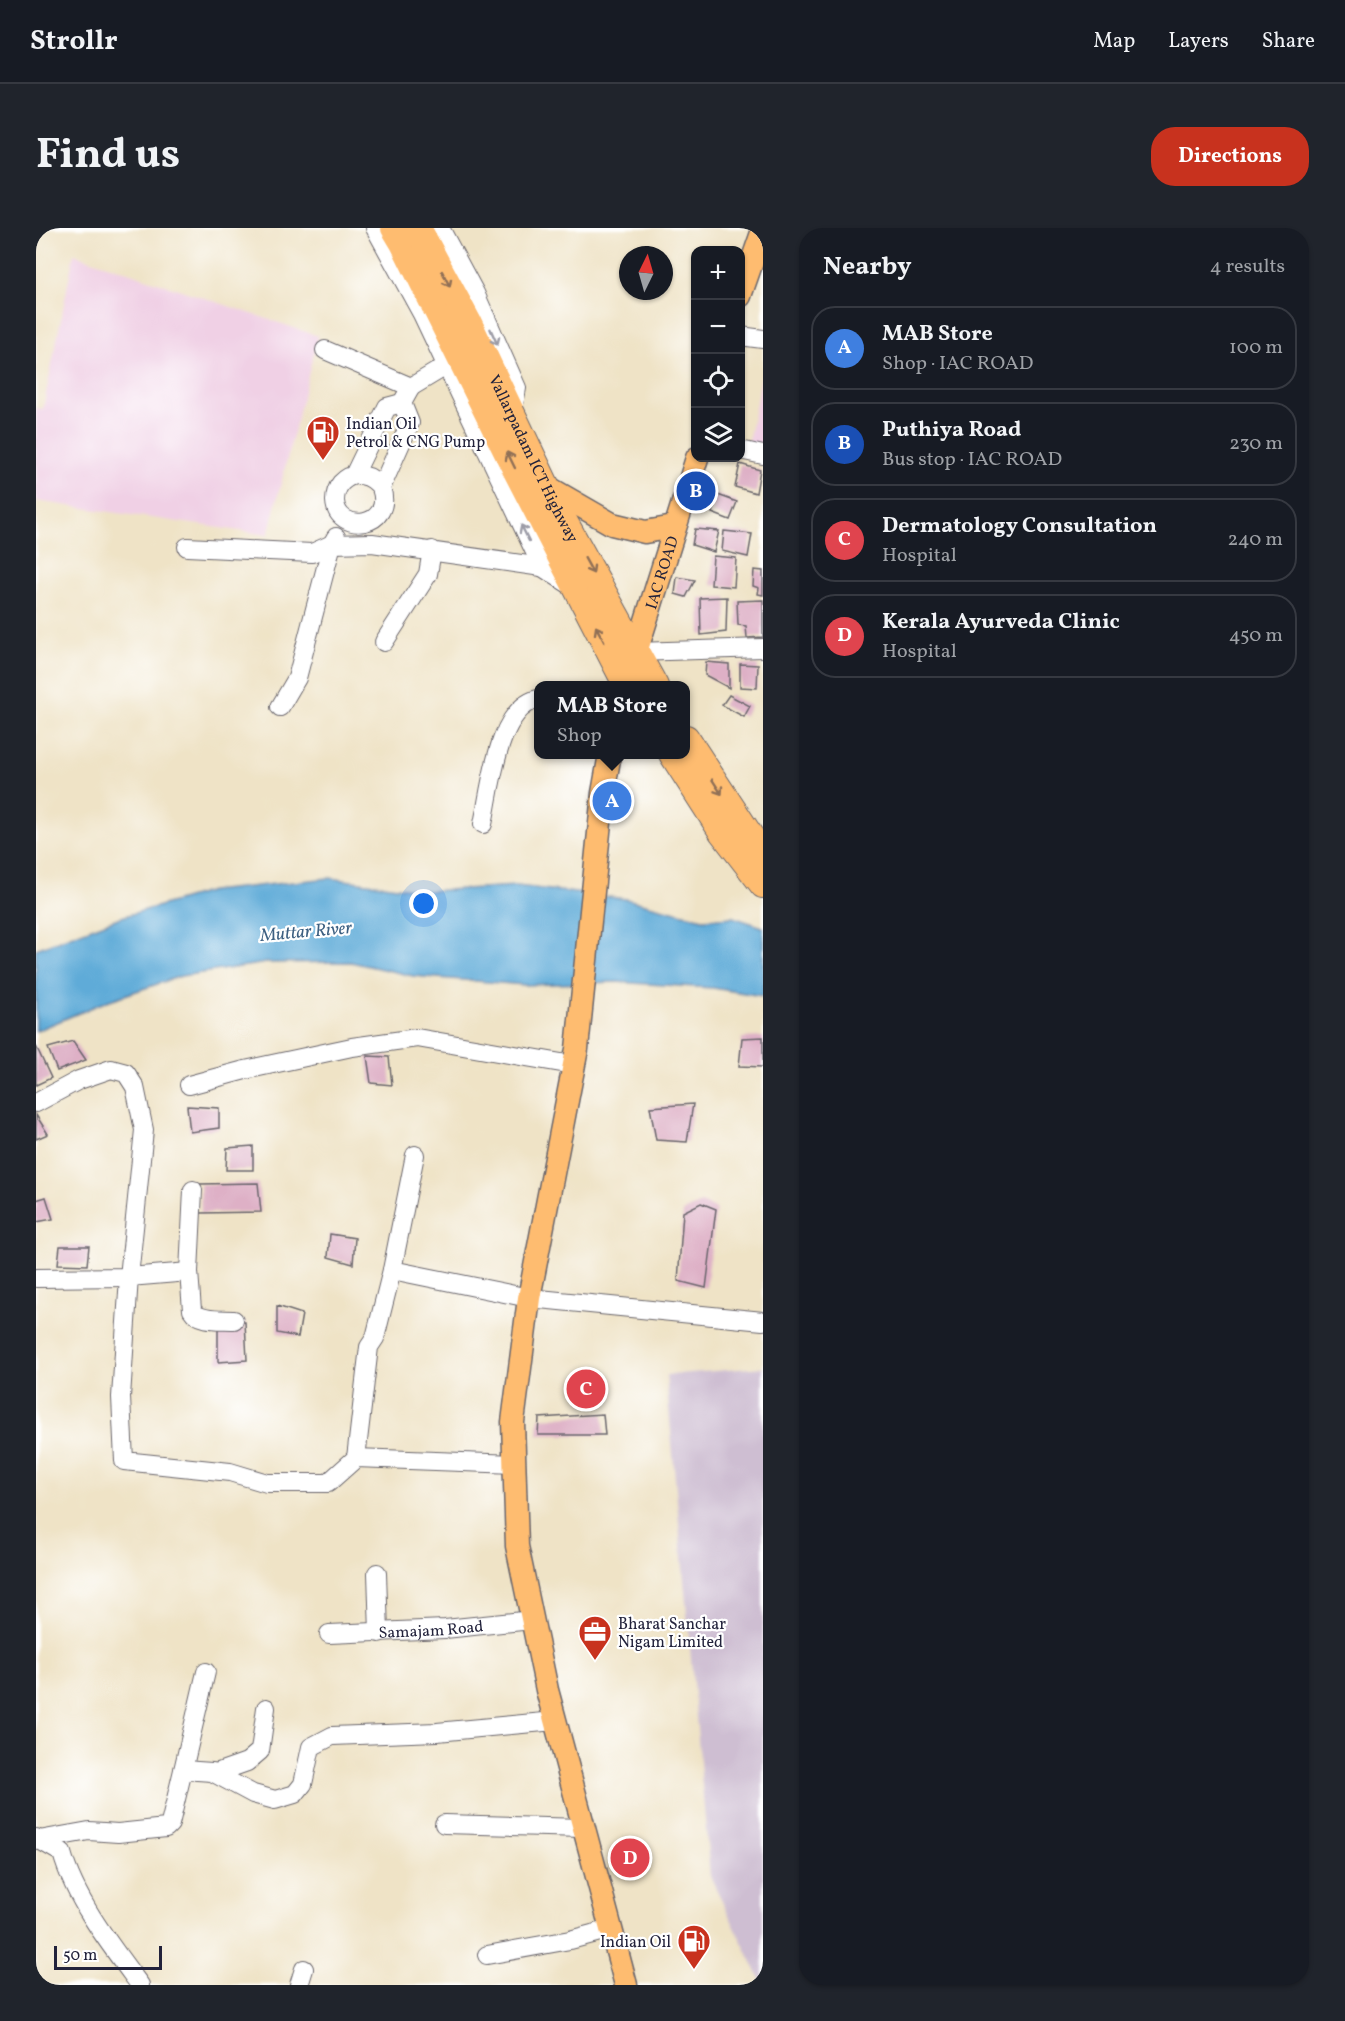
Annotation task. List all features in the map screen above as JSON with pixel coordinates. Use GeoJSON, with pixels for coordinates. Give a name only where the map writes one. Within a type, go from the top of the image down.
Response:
{"type":"FeatureCollection","features":[{"type":"Feature","properties":{"kind":"highway","name":"Vallarpadam ICT Highway"},"geometry":{"type":"LineString","coordinates":[[394,228],[624,681]]}},
{"type":"Feature","properties":{"kind":"highway","name":"Vallarpadam ICT Highway"},"geometry":{"type":"LineString","coordinates":[[418,228],[469,323],[546,486],[652,681]]}},
{"type":"Feature","properties":{"kind":"highway"},"geometry":{"type":"LineString","coordinates":[[679,759],[722,832],[756,856],[763,885]]}},
{"type":"Feature","properties":{"kind":"main road"},"geometry":{"type":"LineString","coordinates":[[745,284],[763,230]]}},
{"type":"Feature","properties":{"kind":"main road","name":"IAC ROAD"},"geometry":{"type":"LineString","coordinates":[[627,681],[674,527],[697,462]]}},
{"type":"Feature","properties":{"kind":"main road"},"geometry":{"type":"LineString","coordinates":[[546,486],[612,524],[645,532],[674,527]]}},
{"type":"Feature","properties":{"kind":"main road"},"geometry":{"type":"LineString","coordinates":[[609,759],[603,793],[575,1057],[529,1298],[513,1422],[517,1546],[555,1721],[626,1985]]}},
{"type":"Feature","properties":{"kind":"street"},"geometry":{"type":"LineString","coordinates":[[375,228],[422,314],[542,567]]}},
{"type":"Feature","properties":{"kind":"street"},"geometry":{"type":"LineString","coordinates":[[441,228],[475,293],[517,388],[512,415]]}},
{"type":"Feature","properties":{"kind":"street"},"geometry":{"type":"LineString","coordinates":[[745,337],[763,339]]}},
{"type":"Feature","properties":{"kind":"street"},"geometry":{"type":"LineString","coordinates":[[326,350],[411,387]]}},
{"type":"Feature","properties":{"kind":"street"},"geometry":{"type":"LineString","coordinates":[[354,475],[370,477],[381,488],[384,504],[376,517],[362,523],[347,520],[336,507],[335,499],[340,484],[354,475],[387,407],[402,403],[411,387],[446,366]]}},
{"type":"Feature","properties":{"kind":"street"},"geometry":{"type":"LineString","coordinates":[[381,488],[410,423],[402,403]]}},
{"type":"Feature","properties":{"kind":"street"},"geometry":{"type":"LineString","coordinates":[[745,451],[763,456]]}},
{"type":"Feature","properties":{"kind":"street"},"geometry":{"type":"LineString","coordinates":[[280,707],[297,678],[332,544],[347,520]]}},
{"type":"Feature","properties":{"kind":"street"},"geometry":{"type":"LineString","coordinates":[[187,547],[312,553],[332,544],[372,543],[542,567],[577,589]]}},
{"type":"Feature","properties":{"kind":"street"},"geometry":{"type":"LineString","coordinates":[[384,642],[428,574],[432,550]]}},
{"type":"Feature","properties":{"kind":"street"},"geometry":{"type":"LineString","coordinates":[[636,652],[763,648]]}},
{"type":"Feature","properties":{"kind":"street"},"geometry":{"type":"LineString","coordinates":[[483,824],[504,731],[516,715],[534,700]]}},
{"type":"Feature","properties":{"kind":"street"},"geometry":{"type":"LineString","coordinates":[[189,1085],[245,1070],[352,1047],[417,1038],[575,1057]]}},
{"type":"Feature","properties":{"kind":"street"},"geometry":{"type":"LineString","coordinates":[[36,1103],[79,1080],[111,1069],[126,1073],[135,1087],[144,1130],[129,1276],[121,1397],[124,1461],[230,1472],[267,1483],[328,1483],[356,1458],[369,1347],[375,1338],[392,1269],[415,1155]]}},
{"type":"Feature","properties":{"kind":"street"},"geometry":{"type":"LineString","coordinates":[[194,1190],[189,1272],[190,1302],[194,1314],[234,1320]]}},
{"type":"Feature","properties":{"kind":"street"},"geometry":{"type":"LineString","coordinates":[[392,1269],[529,1298],[763,1320]]}},
{"type":"Feature","properties":{"kind":"street"},"geometry":{"type":"LineString","coordinates":[[36,1278],[189,1272]]}},
{"type":"Feature","properties":{"kind":"street"},"geometry":{"type":"LineString","coordinates":[[356,1458],[515,1464]]}},
{"type":"Feature","properties":{"kind":"street"},"geometry":{"type":"LineString","coordinates":[[377,1573],[379,1633]]}},
{"type":"Feature","properties":{"kind":"street","name":"Samajam Road"},"geometry":{"type":"LineString","coordinates":[[329,1634],[445,1629],[532,1620]]}},
{"type":"Feature","properties":{"kind":"street"},"geometry":{"type":"LineString","coordinates":[[38,1839],[89,1832],[118,1833],[166,1828],[170,1824],[206,1672]]}},
{"type":"Feature","properties":{"kind":"street"},"geometry":{"type":"LineString","coordinates":[[216,1773],[247,1762],[260,1751],[266,1708]]}},
{"type":"Feature","properties":{"kind":"street"},"geometry":{"type":"LineString","coordinates":[[183,1770],[216,1773],[253,1794],[274,1800],[295,1794],[303,1784],[311,1748],[332,1736],[437,1731],[555,1721]]}},
{"type":"Feature","properties":{"kind":"street"},"geometry":{"type":"LineString","coordinates":[[444,1824],[583,1828]]}},
{"type":"Feature","properties":{"kind":"street"},"geometry":{"type":"LineString","coordinates":[[38,1839],[62,1853],[68,1875],[100,1928],[140,1985]]}},
{"type":"Feature","properties":{"kind":"street"},"geometry":{"type":"LineString","coordinates":[[488,1955],[570,1940],[611,1929]]}},
{"type":"Feature","properties":{"kind":"shaded area"},"geometry":{"type":"Polygon","coordinates":[[[74,254],[318,336],[268,535],[36,501],[36,408],[43,409],[74,254]]]}},
{"type":"Feature","properties":{"kind":"shaded area"},"geometry":{"type":"Polygon","coordinates":[[[763,369],[763,451],[747,447],[763,369]]]}},
{"type":"Feature","properties":{"kind":"shaded area"},"geometry":{"type":"Polygon","coordinates":[[[763,1367],[763,1985],[710,1876],[666,1375],[763,1367]]]}},
{"type":"Feature","properties":{"kind":"water","name":"Muttar River"},"geometry":{"type":"Polygon","coordinates":[[[329,878],[428,891],[517,886],[626,899],[703,919],[733,917],[763,927],[763,996],[713,988],[616,982],[525,985],[413,976],[351,962],[266,963],[181,976],[107,1001],[36,1031],[36,949],[118,918],[211,891],[329,878]]]}},
{"type":"Feature","properties":{"kind":"building"},"geometry":{"type":"Polygon","coordinates":[[[740,464],[760,470],[756,493],[735,487],[740,464]]]}},
{"type":"Feature","properties":{"kind":"building"},"geometry":{"type":"Polygon","coordinates":[[[707,491],[737,502],[730,520],[712,513],[714,507],[704,503],[707,491]]]}},
{"type":"Feature","properties":{"kind":"building"},"geometry":{"type":"Polygon","coordinates":[[[695,529],[719,531],[714,552],[692,545],[695,529]]]}},
{"type":"Feature","properties":{"kind":"building"},"geometry":{"type":"Polygon","coordinates":[[[724,531],[752,534],[748,557],[722,551],[724,531]]]}},
{"type":"Feature","properties":{"kind":"building"},"geometry":{"type":"Polygon","coordinates":[[[713,556],[736,558],[734,587],[711,585],[713,556]]]}},
{"type":"Feature","properties":{"kind":"building"},"geometry":{"type":"Polygon","coordinates":[[[754,570],[763,571],[763,595],[758,594],[759,588],[753,586],[754,570]]]}},
{"type":"Feature","properties":{"kind":"building"},"geometry":{"type":"Polygon","coordinates":[[[677,577],[695,580],[686,597],[675,594],[677,577]]]}},
{"type":"Feature","properties":{"kind":"building"},"geometry":{"type":"Polygon","coordinates":[[[727,597],[726,632],[701,635],[700,598],[727,597]]]}},
{"type":"Feature","properties":{"kind":"building"},"geometry":{"type":"Polygon","coordinates":[[[763,600],[763,637],[747,638],[746,626],[738,625],[737,601],[763,600]]]}},
{"type":"Feature","properties":{"kind":"building"},"geometry":{"type":"Polygon","coordinates":[[[706,662],[729,664],[729,688],[705,675],[706,662]]]}},
{"type":"Feature","properties":{"kind":"building"},"geometry":{"type":"Polygon","coordinates":[[[740,664],[758,665],[757,688],[740,687],[740,664]]]}},
{"type":"Feature","properties":{"kind":"building"},"geometry":{"type":"Polygon","coordinates":[[[729,695],[750,706],[744,717],[722,705],[729,695]]]}},
{"type":"Feature","properties":{"kind":"building"},"geometry":{"type":"Polygon","coordinates":[[[763,1037],[763,1067],[739,1066],[742,1038],[763,1037]]]}},
{"type":"Feature","properties":{"kind":"building"},"geometry":{"type":"Polygon","coordinates":[[[73,1041],[86,1060],[57,1071],[48,1048],[73,1041]]]}},
{"type":"Feature","properties":{"kind":"building"},"geometry":{"type":"Polygon","coordinates":[[[36,1046],[51,1078],[36,1085],[36,1046]]]}},
{"type":"Feature","properties":{"kind":"building"},"geometry":{"type":"Polygon","coordinates":[[[367,1056],[389,1057],[392,1085],[371,1083],[367,1056]]]}},
{"type":"Feature","properties":{"kind":"building"},"geometry":{"type":"Polygon","coordinates":[[[693,1104],[687,1142],[656,1140],[650,1107],[693,1104]]]}},
{"type":"Feature","properties":{"kind":"building"},"geometry":{"type":"Polygon","coordinates":[[[187,1106],[219,1108],[219,1128],[190,1132],[187,1106]]]}},
{"type":"Feature","properties":{"kind":"building"},"geometry":{"type":"Polygon","coordinates":[[[36,1115],[48,1134],[36,1139],[36,1115]]]}},
{"type":"Feature","properties":{"kind":"building"},"geometry":{"type":"Polygon","coordinates":[[[253,1146],[253,1170],[226,1170],[227,1148],[253,1146]]]}},
{"type":"Feature","properties":{"kind":"building"},"geometry":{"type":"Polygon","coordinates":[[[258,1183],[261,1212],[201,1213],[200,1184],[258,1183]]]}},
{"type":"Feature","properties":{"kind":"building"},"geometry":{"type":"Polygon","coordinates":[[[46,1197],[53,1219],[36,1222],[36,1200],[46,1197]]]}},
{"type":"Feature","properties":{"kind":"building"},"geometry":{"type":"Polygon","coordinates":[[[701,1203],[716,1209],[706,1288],[678,1281],[683,1212],[701,1203]]]}},
{"type":"Feature","properties":{"kind":"building"},"geometry":{"type":"Polygon","coordinates":[[[330,1234],[355,1238],[353,1264],[328,1257],[330,1234]]]}},
{"type":"Feature","properties":{"kind":"building"},"geometry":{"type":"Polygon","coordinates":[[[60,1246],[89,1246],[87,1265],[58,1264],[60,1246]]]}},
{"type":"Feature","properties":{"kind":"building"},"geometry":{"type":"Polygon","coordinates":[[[277,1306],[302,1314],[298,1337],[277,1333],[277,1306]]]}},
{"type":"Feature","properties":{"kind":"building"},"geometry":{"type":"Polygon","coordinates":[[[245,1322],[247,1360],[218,1362],[218,1325],[245,1322]]]}},
{"type":"Feature","properties":{"kind":"building"},"geometry":{"type":"Polygon","coordinates":[[[603,1414],[605,1435],[538,1435],[539,1418],[603,1414]]]}},
{"type":"Feature","properties":{"kind":"place","name":"Indian Oil Petrol & CNG Pump"},"geometry":{"type":"Point","coordinates":[323,461]}},
{"type":"Feature","properties":{"kind":"place","name":"Puthiya Road"},"geometry":{"type":"Point","coordinates":[696,491]}},
{"type":"Feature","properties":{"kind":"place","name":"MAB Store"},"geometry":{"type":"Point","coordinates":[612,801]}},
{"type":"Feature","properties":{"kind":"place","name":"Dermatology Consultation"},"geometry":{"type":"Point","coordinates":[586,1389]}},
{"type":"Feature","properties":{"kind":"place","name":"Bharat Sanchar Nigam Limited"},"geometry":{"type":"Point","coordinates":[595,1661]}},
{"type":"Feature","properties":{"kind":"place","name":"Kerala Ayurveda Clinic"},"geometry":{"type":"Point","coordinates":[630,1858]}},
{"type":"Feature","properties":{"kind":"place","name":"Indian Oil"},"geometry":{"type":"Point","coordinates":[694,1970]}}]}
